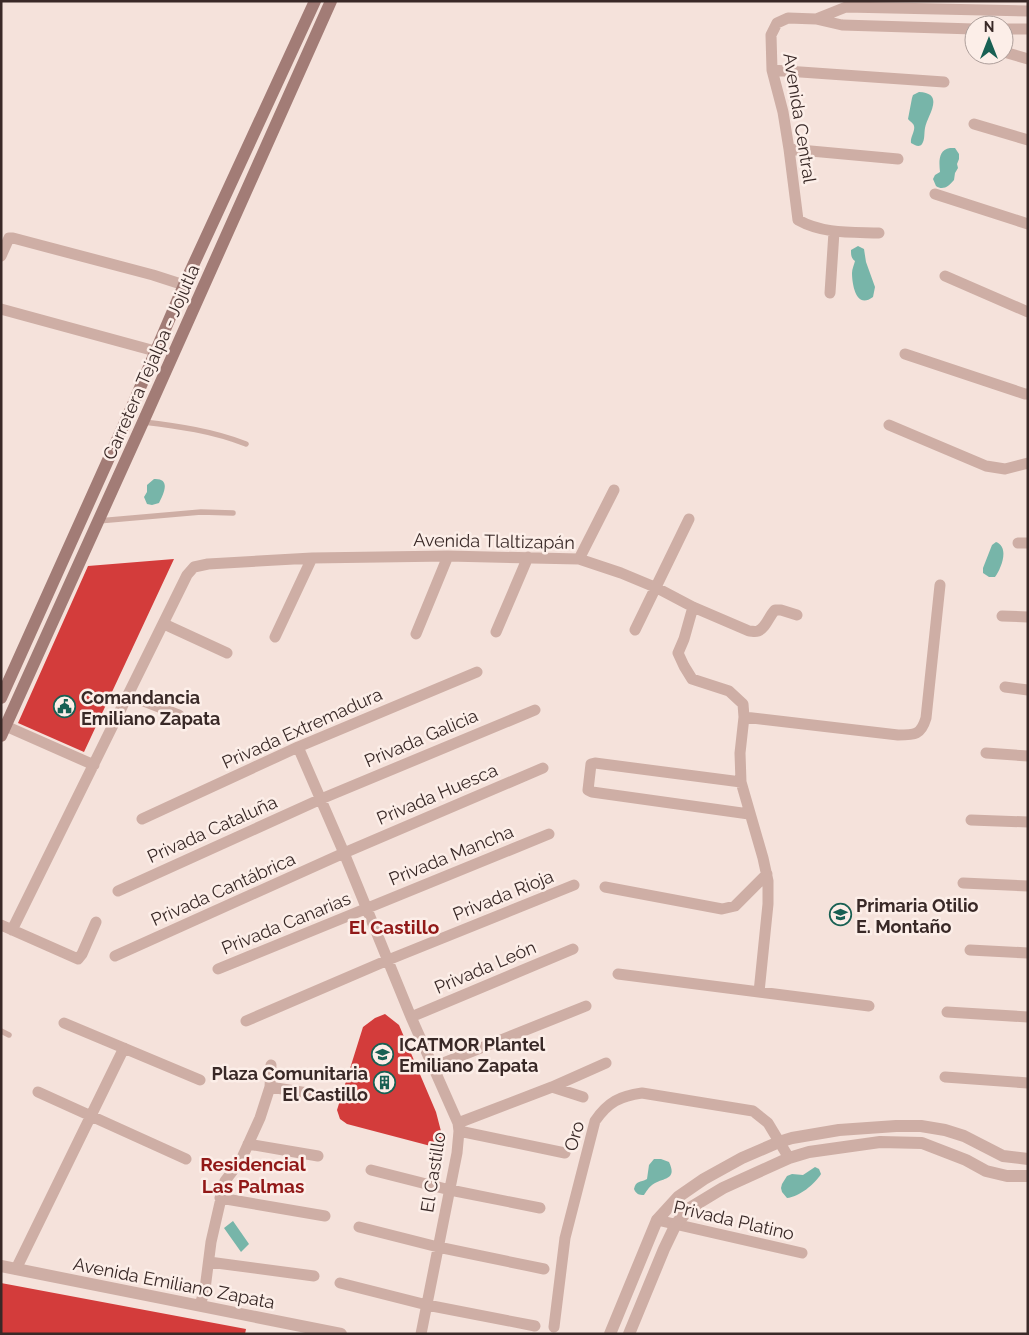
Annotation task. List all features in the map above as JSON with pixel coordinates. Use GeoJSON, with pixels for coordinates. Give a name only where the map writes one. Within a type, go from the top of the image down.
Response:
{"type":"FeatureCollection","features":[{"type":"Feature","properties":{"kind":"main road","name":"Carretera Tejalpa - Jojutla"},"geometry":{"type":"LineString","coordinates":[[1,698],[131,409],[184,285],[315,1]]}},
{"type":"Feature","properties":{"kind":"main road","name":"Carretera Tejalpa - Jojutla"},"geometry":{"type":"LineString","coordinates":[[3,729],[143,422],[331,1]]}},
{"type":"Feature","properties":{"kind":"street","name":"Avenida Central"},"geometry":{"type":"LineString","coordinates":[[816,19],[846,7],[1028,11]]}},
{"type":"Feature","properties":{"kind":"street","name":"Avenida Central"},"geometry":{"type":"LineString","coordinates":[[879,233],[834,232],[808,226],[798,220],[783,112],[772,70],[771,35],[777,23],[788,18],[816,19],[842,25],[964,29]]}},
{"type":"Feature","properties":{"kind":"street"},"geometry":{"type":"LineString","coordinates":[[1014,29],[1028,29]]}},
{"type":"Feature","properties":{"kind":"street"},"geometry":{"type":"LineString","coordinates":[[1014,55],[1028,59]]}},
{"type":"Feature","properties":{"kind":"street"},"geometry":{"type":"LineString","coordinates":[[772,70],[944,82]]}},
{"type":"Feature","properties":{"kind":"street"},"geometry":{"type":"LineString","coordinates":[[974,124],[1028,140]]}},
{"type":"Feature","properties":{"kind":"street"},"geometry":{"type":"LineString","coordinates":[[789,150],[898,159]]}},
{"type":"Feature","properties":{"kind":"street"},"geometry":{"type":"LineString","coordinates":[[935,194],[1028,224]]}},
{"type":"Feature","properties":{"kind":"street"},"geometry":{"type":"LineString","coordinates":[[830,292],[834,232]]}},
{"type":"Feature","properties":{"kind":"street"},"geometry":{"type":"LineString","coordinates":[[1,256],[9,238],[13,238],[184,285]]}},
{"type":"Feature","properties":{"kind":"street"},"geometry":{"type":"LineString","coordinates":[[945,276],[1028,312]]}},
{"type":"Feature","properties":{"kind":"street"},"geometry":{"type":"LineString","coordinates":[[1,309],[155,351]]}},
{"type":"Feature","properties":{"kind":"street"},"geometry":{"type":"LineString","coordinates":[[905,354],[1028,394]]}},
{"type":"Feature","properties":{"kind":"street"},"geometry":{"type":"LineString","coordinates":[[889,425],[986,466],[1005,469],[1028,463]]}},
{"type":"Feature","properties":{"kind":"street"},"geometry":{"type":"LineString","coordinates":[[579,559],[614,490]]}},
{"type":"Feature","properties":{"kind":"street"},"geometry":{"type":"LineString","coordinates":[[635,630],[690,519]]}},
{"type":"Feature","properties":{"kind":"street"},"geometry":{"type":"LineString","coordinates":[[416,634],[448,556]]}},
{"type":"Feature","properties":{"kind":"street","name":"Avenida Tlaltizapán"},"geometry":{"type":"LineString","coordinates":[[164,624],[187,575],[194,567],[208,564],[312,558],[448,556],[579,559],[621,573],[657,588],[693,607],[749,631],[758,631],[764,627],[775,610],[797,615]]}},
{"type":"Feature","properties":{"kind":"street"},"geometry":{"type":"LineString","coordinates":[[496,632],[528,557]]}},
{"type":"Feature","properties":{"kind":"street"},"geometry":{"type":"LineString","coordinates":[[275,637],[312,558]]}},
{"type":"Feature","properties":{"kind":"street"},"geometry":{"type":"LineString","coordinates":[[744,717],[898,735],[918,733],[924,726],[926,718],[940,585]]}},
{"type":"Feature","properties":{"kind":"street"},"geometry":{"type":"LineString","coordinates":[[693,607],[684,640],[678,653],[684,666],[692,679],[729,691],[743,704],[744,717],[740,753],[741,782],[767,874],[768,904],[759,992]]}},
{"type":"Feature","properties":{"kind":"street"},"geometry":{"type":"LineString","coordinates":[[1002,616],[1028,617]]}},
{"type":"Feature","properties":{"kind":"street"},"geometry":{"type":"LineString","coordinates":[[12,930],[164,624],[227,653]]}},
{"type":"Feature","properties":{"kind":"street","name":"Privada Extremadura"},"geometry":{"type":"LineString","coordinates":[[142,819],[298,747],[477,672]]}},
{"type":"Feature","properties":{"kind":"street"},"geometry":{"type":"LineString","coordinates":[[1005,687],[1028,690]]}},
{"type":"Feature","properties":{"kind":"street"},"geometry":{"type":"LineString","coordinates":[[128,695],[179,715]]}},
{"type":"Feature","properties":{"kind":"street","name":"Privada Galicia"},"geometry":{"type":"LineString","coordinates":[[321,799],[535,710]]}},
{"type":"Feature","properties":{"kind":"street"},"geometry":{"type":"LineString","coordinates":[[3,729],[94,765]]}},
{"type":"Feature","properties":{"kind":"street","name":"El Castillo"},"geometry":{"type":"LineString","coordinates":[[298,747],[344,853],[410,1017],[459,1127],[457,1152],[421,1334]]}},
{"type":"Feature","properties":{"kind":"street"},"geometry":{"type":"LineString","coordinates":[[986,753],[1028,756]]}},
{"type":"Feature","properties":{"kind":"street"},"geometry":{"type":"LineString","coordinates":[[741,782],[595,763],[591,764],[588,790],[750,814]]}},
{"type":"Feature","properties":{"kind":"street","name":"Privada Huesca"},"geometry":{"type":"LineString","coordinates":[[344,853],[543,768]]}},
{"type":"Feature","properties":{"kind":"street","name":"Privada Cataluña"},"geometry":{"type":"LineString","coordinates":[[118,891],[321,799]]}},
{"type":"Feature","properties":{"kind":"street"},"geometry":{"type":"LineString","coordinates":[[971,820],[1028,822]]}},
{"type":"Feature","properties":{"kind":"street","name":"Privada Mancha"},"geometry":{"type":"LineString","coordinates":[[367,909],[549,834]]}},
{"type":"Feature","properties":{"kind":"street","name":"Privada Cantábrica"},"geometry":{"type":"LineString","coordinates":[[115,956],[344,853]]}},
{"type":"Feature","properties":{"kind":"street"},"geometry":{"type":"LineString","coordinates":[[605,887],[722,909],[735,906],[767,874]]}},
{"type":"Feature","properties":{"kind":"street"},"geometry":{"type":"LineString","coordinates":[[963,883],[1028,886]]}},
{"type":"Feature","properties":{"kind":"street","name":"Privada Rioja"},"geometry":{"type":"LineString","coordinates":[[246,1020],[574,885]]}},
{"type":"Feature","properties":{"kind":"street","name":"Privada Canarias"},"geometry":{"type":"LineString","coordinates":[[218,969],[367,909]]}},
{"type":"Feature","properties":{"kind":"street"},"geometry":{"type":"LineString","coordinates":[[1,925],[78,959],[96,922]]}},
{"type":"Feature","properties":{"kind":"street","name":"Privada León"},"geometry":{"type":"LineString","coordinates":[[410,1017],[573,949]]}},
{"type":"Feature","properties":{"kind":"street"},"geometry":{"type":"LineString","coordinates":[[970,950],[1028,953]]}},
{"type":"Feature","properties":{"kind":"street"},"geometry":{"type":"LineString","coordinates":[[618,974],[869,1006]]}},
{"type":"Feature","properties":{"kind":"street"},"geometry":{"type":"LineString","coordinates":[[433,1067],[586,1006]]}},
{"type":"Feature","properties":{"kind":"street"},"geometry":{"type":"LineString","coordinates":[[947,1012],[1028,1017]]}},
{"type":"Feature","properties":{"kind":"street"},"geometry":{"type":"LineString","coordinates":[[64,1023],[200,1080]]}},
{"type":"Feature","properties":{"kind":"street"},"geometry":{"type":"LineString","coordinates":[[16,1269],[124,1048]]}},
{"type":"Feature","properties":{"kind":"street"},"geometry":{"type":"LineString","coordinates":[[459,1127],[606,1063]]}},
{"type":"Feature","properties":{"kind":"street"},"geometry":{"type":"LineString","coordinates":[[200,1305],[205,1288],[211,1242],[220,1198],[225,1182],[241,1160],[260,1118],[270,1087],[271,1065]]}},
{"type":"Feature","properties":{"kind":"street"},"geometry":{"type":"LineString","coordinates":[[945,1077],[1028,1083]]}},
{"type":"Feature","properties":{"kind":"street"},"geometry":{"type":"LineString","coordinates":[[270,1087],[314,1094]]}},
{"type":"Feature","properties":{"kind":"street"},"geometry":{"type":"LineString","coordinates":[[552,1087],[582,1097]]}},
{"type":"Feature","properties":{"kind":"street"},"geometry":{"type":"LineString","coordinates":[[38,1092],[186,1159]]}},
{"type":"Feature","properties":{"kind":"street","name":"Oro"},"geometry":{"type":"LineString","coordinates":[[554,1327],[565,1238],[595,1120],[603,1109],[628,1095],[642,1093],[753,1111],[768,1123],[789,1158]]}},
{"type":"Feature","properties":{"kind":"street"},"geometry":{"type":"LineString","coordinates":[[610,1334],[657,1220],[678,1197],[704,1178],[742,1158],[779,1142],[839,1130],[921,1126],[945,1130],[964,1136],[1003,1156],[1028,1159]]}},
{"type":"Feature","properties":{"kind":"street"},"geometry":{"type":"LineString","coordinates":[[459,1127],[564,1153]]}},
{"type":"Feature","properties":{"kind":"street"},"geometry":{"type":"LineString","coordinates":[[628,1334],[676,1224],[690,1208],[722,1188],[789,1158],[809,1152],[880,1142],[922,1143],[941,1149],[986,1171],[1007,1176],[1028,1176]]}},
{"type":"Feature","properties":{"kind":"street"},"geometry":{"type":"LineString","coordinates":[[248,1144],[318,1156]]}},
{"type":"Feature","properties":{"kind":"street"},"geometry":{"type":"LineString","coordinates":[[370,1170],[450,1190],[540,1208]]}},
{"type":"Feature","properties":{"kind":"street"},"geometry":{"type":"LineString","coordinates":[[220,1198],[325,1216]]}},
{"type":"Feature","properties":{"kind":"street","name":"Privada Platino"},"geometry":{"type":"LineString","coordinates":[[657,1220],[802,1253]]}},
{"type":"Feature","properties":{"kind":"street"},"geometry":{"type":"LineString","coordinates":[[359,1227],[438,1247],[544,1269]]}},
{"type":"Feature","properties":{"kind":"street"},"geometry":{"type":"LineString","coordinates":[[209,1262],[314,1276]]}},
{"type":"Feature","properties":{"kind":"street","name":"Avenida Emiliano Zapata"},"geometry":{"type":"LineString","coordinates":[[1,1266],[341,1334]]}},
{"type":"Feature","properties":{"kind":"street"},"geometry":{"type":"LineString","coordinates":[[340,1283],[427,1304],[535,1326]]}},
{"type":"Feature","properties":{"kind":"lane"},"geometry":{"type":"LineString","coordinates":[[143,422],[178,426],[228,437],[246,444]]}},
{"type":"Feature","properties":{"kind":"lane"},"geometry":{"type":"LineString","coordinates":[[98,521],[201,512],[232,513]]}},
{"type":"Feature","properties":{"kind":"lane"},"geometry":{"type":"LineString","coordinates":[[1,1031],[9,1035]]}},
{"type":"Feature","properties":{"kind":"water"},"geometry":{"type":"Polygon","coordinates":[[[919,92],[932,96],[933,106],[925,128],[924,141],[918,146],[911,143],[914,126],[908,119],[913,95],[919,92]]]}},
{"type":"Feature","properties":{"kind":"water"},"geometry":{"type":"Polygon","coordinates":[[[950,148],[955,148],[959,154],[958,168],[954,180],[946,187],[941,188],[936,186],[933,179],[940,172],[941,154],[950,148]]]}},
{"type":"Feature","properties":{"kind":"water"},"geometry":{"type":"Polygon","coordinates":[[[858,246],[864,249],[866,262],[875,287],[873,297],[867,300],[859,298],[853,283],[852,272],[855,261],[851,256],[851,250],[858,246]]]}},
{"type":"Feature","properties":{"kind":"water"},"geometry":{"type":"Polygon","coordinates":[[[154,479],[163,481],[165,488],[159,503],[152,505],[147,504],[144,497],[147,492],[147,485],[154,479]]]}},
{"type":"Feature","properties":{"kind":"water"},"geometry":{"type":"Polygon","coordinates":[[[996,542],[1003,548],[1003,558],[1000,569],[995,577],[989,577],[983,573],[983,568],[992,545],[996,542]]]}},
{"type":"Feature","properties":{"kind":"water"},"geometry":{"type":"Polygon","coordinates":[[[654,1159],[669,1162],[672,1172],[668,1178],[652,1185],[644,1195],[638,1194],[634,1189],[635,1186],[637,1183],[647,1179],[649,1165],[654,1159]]]}},
{"type":"Feature","properties":{"kind":"water"},"geometry":{"type":"Polygon","coordinates":[[[815,1167],[819,1169],[821,1174],[815,1182],[801,1193],[787,1198],[781,1188],[787,1176],[792,1174],[803,1175],[815,1167]]]}},
{"type":"Feature","properties":{"kind":"water"},"geometry":{"type":"Polygon","coordinates":[[[233,1221],[249,1244],[241,1252],[224,1228],[233,1221]]]}},
{"type":"Feature","properties":{"kind":"building"},"geometry":{"type":"Polygon","coordinates":[[[174,559],[84,752],[18,723],[88,566],[174,559]]]}},
{"type":"Feature","properties":{"kind":"building","name":"Plaza Comunitaria El Castillo"},"geometry":{"type":"Polygon","coordinates":[[[385,1014],[399,1025],[436,1112],[443,1139],[442,1149],[347,1124],[340,1119],[337,1110],[363,1027],[375,1018],[385,1014]]]}},
{"type":"Feature","properties":{"kind":"building"},"geometry":{"type":"Polygon","coordinates":[[[1,1283],[246,1329],[245,1334],[1,1334],[1,1283]]]}},
{"type":"Feature","properties":{"kind":"place","name":"Comandancia Emiliano Zapata"},"geometry":{"type":"Point","coordinates":[65,707]}},
{"type":"Feature","properties":{"kind":"place","name":"Primaria Otilio E. Montaño"},"geometry":{"type":"Point","coordinates":[840,915]}},
{"type":"Feature","properties":{"kind":"place","name":"ICATMOR Plantel Emiliano Zapata"},"geometry":{"type":"Point","coordinates":[383,1054]}},
{"type":"Feature","properties":{"kind":"place","name":"Plaza Comunitaria El Castillo"},"geometry":{"type":"Point","coordinates":[384,1083]}},
{"type":"Feature","properties":{"kind":"district","name":"El Castillo"},"geometry":{"type":"Point","coordinates":[394,927]}},
{"type":"Feature","properties":{"kind":"district","name":"Residencial Las Palmas"},"geometry":{"type":"Point","coordinates":[253,1175]}}]}
